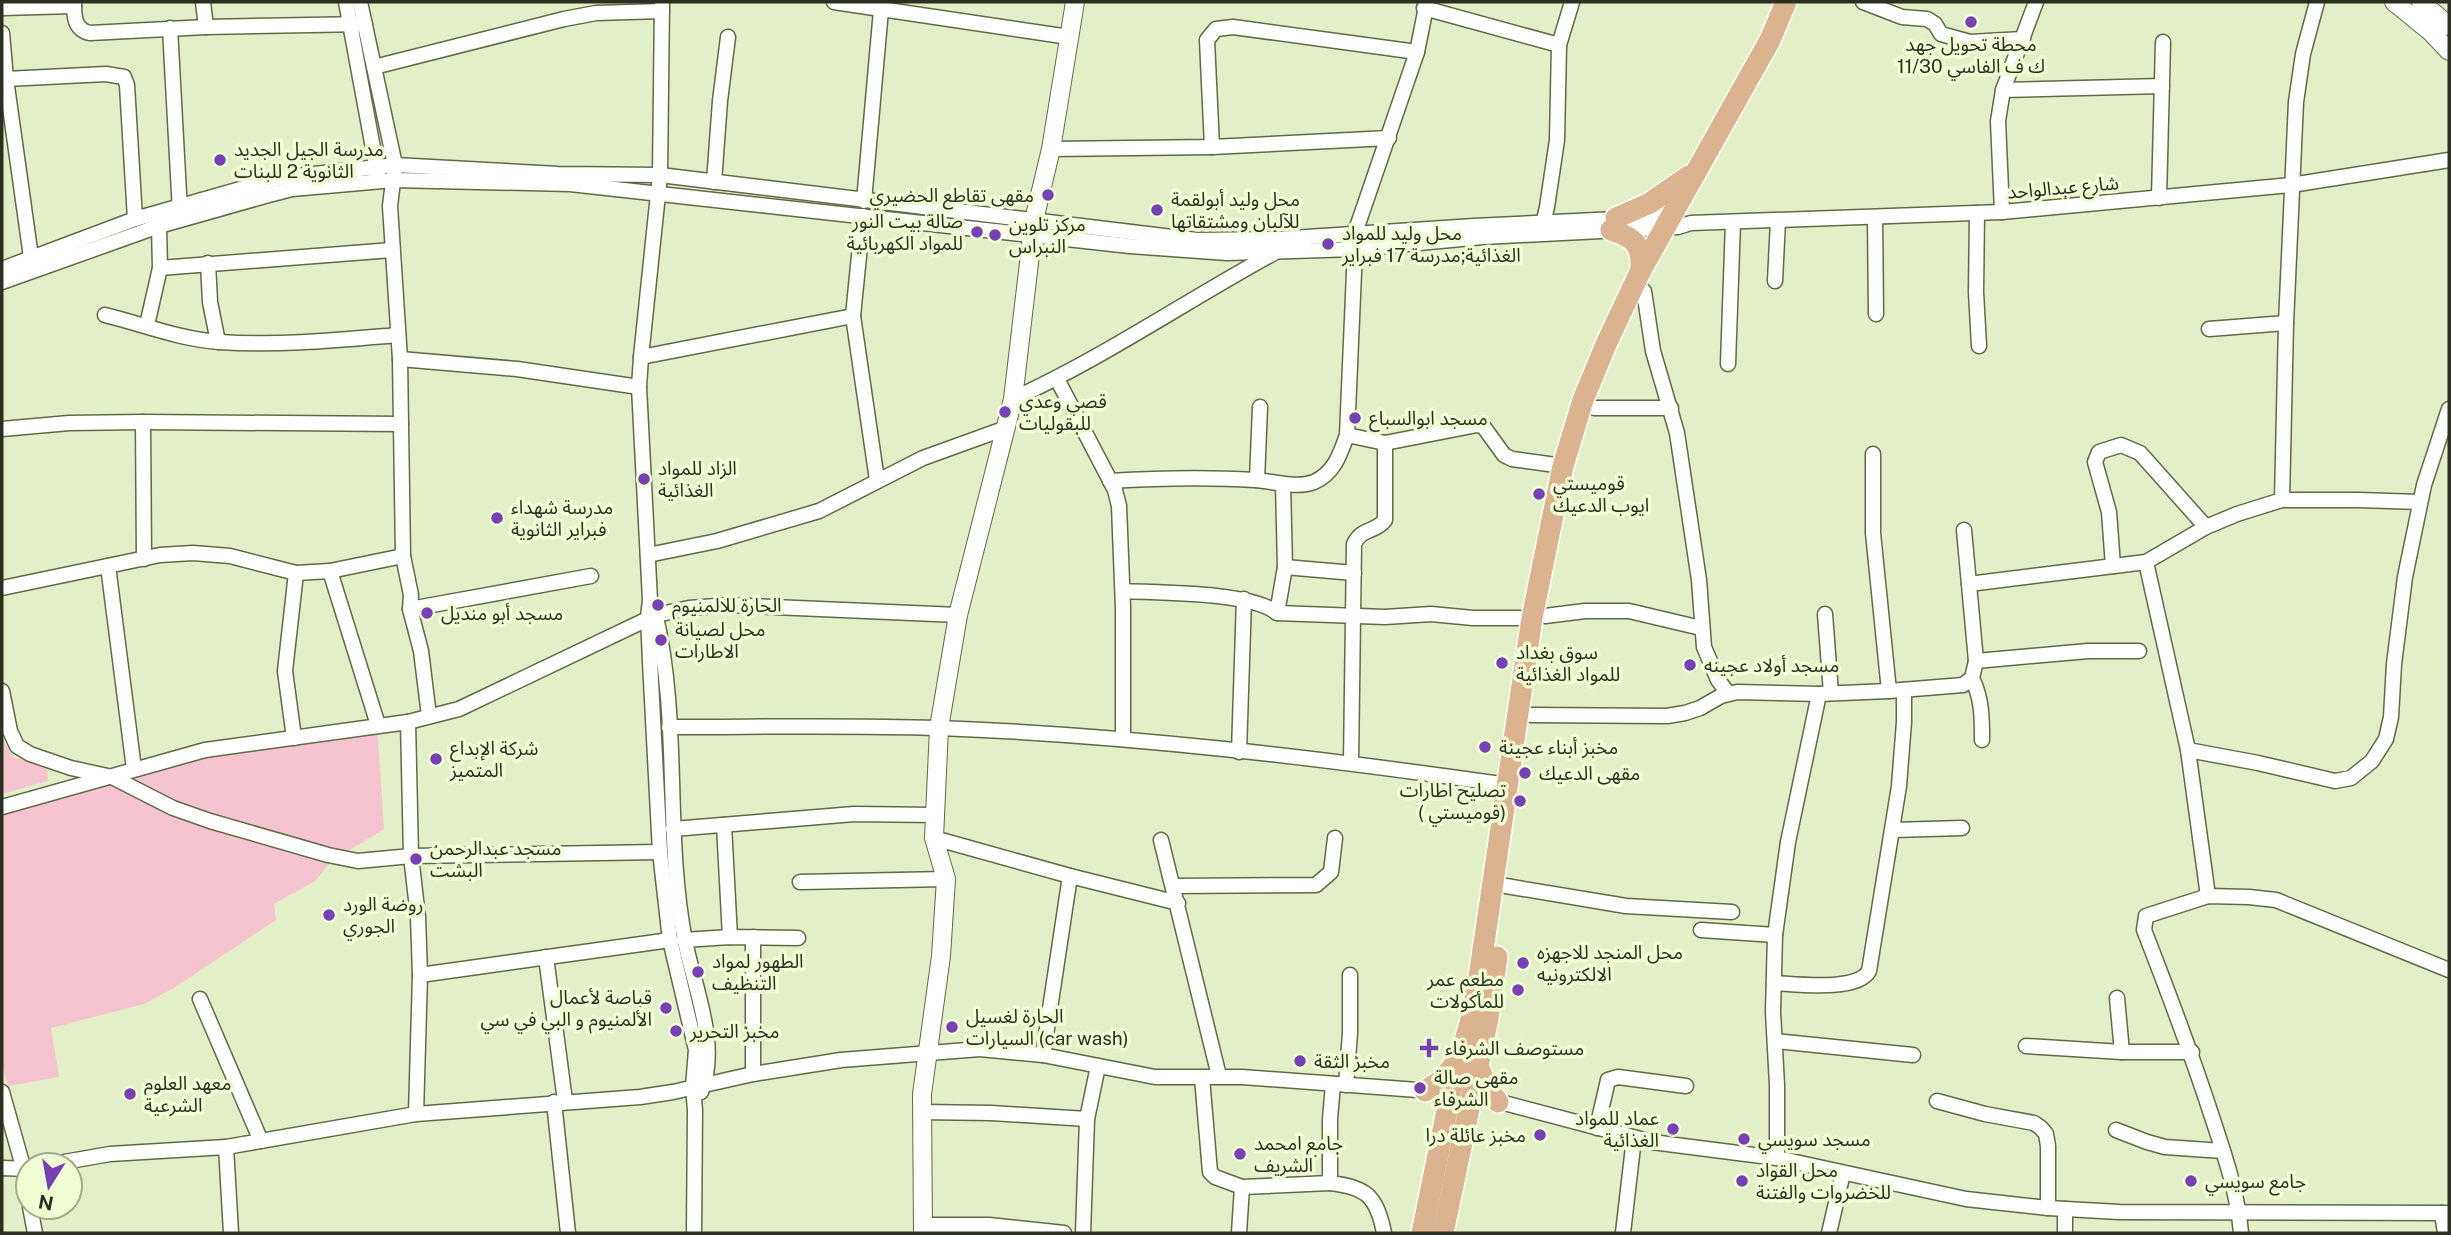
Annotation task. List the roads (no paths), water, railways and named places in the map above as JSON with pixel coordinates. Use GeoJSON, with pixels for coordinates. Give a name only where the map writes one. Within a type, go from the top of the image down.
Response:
{"type":"FeatureCollection","features":[{"type":"Feature","properties":{"kind":"main road"},"geometry":{"type":"LineString","coordinates":[[1678,222],[1696,170],[1770,40],[1786,2]]}},
{"type":"Feature","properties":{"kind":"main road"},"geometry":{"type":"LineString","coordinates":[[1498,1102],[1469,1060],[1471,1018],[1563,466],[1583,400],[1607,342],[1780,42],[1799,2]]}},
{"type":"Feature","properties":{"kind":"main road"},"geometry":{"type":"LineString","coordinates":[[1422,1233],[1469,1060],[1488,1018],[1531,716],[1538,617],[1574,470],[1615,347],[1643,280],[1639,247],[1613,224],[1657,199],[1696,170]]}},
{"type":"Feature","properties":{"kind":"main road"},"geometry":{"type":"LineString","coordinates":[[1426,1091],[1469,1060]]}},
{"type":"Feature","properties":{"kind":"main road"},"geometry":{"type":"LineString","coordinates":[[1443,1233],[1461,1093]]}},
{"type":"Feature","properties":{"kind":"street"},"geometry":{"type":"LineString","coordinates":[[203,2],[206,27]]}},
{"type":"Feature","properties":{"kind":"street"},"geometry":{"type":"LineString","coordinates":[[346,2],[374,67],[394,173],[390,206],[400,359],[403,556],[411,595],[410,610],[421,651],[429,716]]}},
{"type":"Feature","properties":{"kind":"street"},"geometry":{"type":"LineString","coordinates":[[360,2],[357,24],[378,174],[390,206]]}},
{"type":"Feature","properties":{"kind":"street"},"geometry":{"type":"LineString","coordinates":[[834,2],[1069,37]]}},
{"type":"Feature","properties":{"kind":"street"},"geometry":{"type":"LineString","coordinates":[[1064,1233],[989,1225],[923,1229],[921,1112],[941,956],[946,879],[934,838],[939,729],[958,615],[1013,399],[1034,227],[1051,149],[1074,2]]}},
{"type":"Feature","properties":{"kind":"street"},"geometry":{"type":"LineString","coordinates":[[1542,228],[1557,140],[1559,45],[1572,2]]}},
{"type":"Feature","properties":{"kind":"street"},"geometry":{"type":"LineString","coordinates":[[1863,2],[1902,17],[1927,19],[1935,24],[1941,34],[1957,39],[1978,42],[2023,39]]}},
{"type":"Feature","properties":{"kind":"street"},"geometry":{"type":"LineString","coordinates":[[2001,212],[1998,121],[2003,90],[2036,2]]}},
{"type":"Feature","properties":{"kind":"street"},"geometry":{"type":"LineString","coordinates":[[2282,500],[2291,185],[2298,79],[2317,2]]}},
{"type":"Feature","properties":{"kind":"street"},"geometry":{"type":"LineString","coordinates":[[2394,2],[2431,32],[2449,51]]}},
{"type":"Feature","properties":{"kind":"street"},"geometry":{"type":"LineString","coordinates":[[2421,2],[2449,26]]}},
{"type":"Feature","properties":{"kind":"street"},"geometry":{"type":"LineString","coordinates":[[2,8],[74,4],[77,26],[83,32],[357,24]]}},
{"type":"Feature","properties":{"kind":"street"},"geometry":{"type":"LineString","coordinates":[[1355,233],[1416,52],[1425,5],[1559,45]]}},
{"type":"Feature","properties":{"kind":"street"},"geometry":{"type":"LineString","coordinates":[[374,67],[564,19],[662,6],[660,175],[639,387],[652,616],[660,852],[677,940],[706,1034],[707,1058],[698,1086],[695,1110],[694,1233]]}},
{"type":"Feature","properties":{"kind":"street"},"geometry":{"type":"LineString","coordinates":[[864,201],[881,10]]}},
{"type":"Feature","properties":{"kind":"street"},"geometry":{"type":"LineString","coordinates":[[1212,147],[1207,40],[1216,29],[1233,27],[1416,52]]}},
{"type":"Feature","properties":{"kind":"street"},"geometry":{"type":"LineString","coordinates":[[170,28],[180,212]]}},
{"type":"Feature","properties":{"kind":"street"},"geometry":{"type":"LineString","coordinates":[[2,33],[31,257]]}},
{"type":"Feature","properties":{"kind":"street"},"geometry":{"type":"LineString","coordinates":[[714,182],[720,101],[729,37]]}},
{"type":"Feature","properties":{"kind":"street"},"geometry":{"type":"LineString","coordinates":[[2159,198],[2164,42]]}},
{"type":"Feature","properties":{"kind":"street"},"geometry":{"type":"LineString","coordinates":[[6,79],[106,74],[124,77],[127,85],[135,219]]}},
{"type":"Feature","properties":{"kind":"street"},"geometry":{"type":"LineString","coordinates":[[2003,90],[2162,86]]}},
{"type":"Feature","properties":{"kind":"street"},"geometry":{"type":"LineString","coordinates":[[1051,149],[1212,147],[1389,138]]}},
{"type":"Feature","properties":{"kind":"street","name":"شارع عبدالواحد"},"geometry":{"type":"LineString","coordinates":[[1542,228],[1678,222],[1778,222],[2001,212],[2291,185],[2449,159]]}},
{"type":"Feature","properties":{"kind":"street"},"geometry":{"type":"LineString","coordinates":[[394,173],[570,184],[863,216],[1197,240],[1542,228]]}},
{"type":"Feature","properties":{"kind":"street"},"geometry":{"type":"LineString","coordinates":[[2,269],[135,219],[394,173],[660,175],[864,201],[1034,227],[1130,246],[1227,253],[1354,249],[1542,228]]}},
{"type":"Feature","properties":{"kind":"street"},"geometry":{"type":"LineString","coordinates":[[2,282],[159,226],[180,212]]}},
{"type":"Feature","properties":{"kind":"street"},"geometry":{"type":"LineString","coordinates":[[1977,213],[1976,292],[1979,346]]}},
{"type":"Feature","properties":{"kind":"street"},"geometry":{"type":"LineString","coordinates":[[863,216],[853,316],[877,480]]}},
{"type":"Feature","properties":{"kind":"street"},"geometry":{"type":"LineString","coordinates":[[1875,218],[1876,314]]}},
{"type":"Feature","properties":{"kind":"street"},"geometry":{"type":"LineString","coordinates":[[1728,364],[1733,222]]}},
{"type":"Feature","properties":{"kind":"street"},"geometry":{"type":"LineString","coordinates":[[1775,281],[1778,222]]}},
{"type":"Feature","properties":{"kind":"street"},"geometry":{"type":"LineString","coordinates":[[147,325],[160,268],[159,226]]}},
{"type":"Feature","properties":{"kind":"street"},"geometry":{"type":"LineString","coordinates":[[1110,481],[1151,478],[1258,480],[1283,484],[1311,483],[1324,475],[1338,461],[1347,435],[1354,249]]}},
{"type":"Feature","properties":{"kind":"street"},"geometry":{"type":"LineString","coordinates":[[160,268],[392,250]]}},
{"type":"Feature","properties":{"kind":"street"},"geometry":{"type":"LineString","coordinates":[[1013,399],[1057,379],[1201,293],[1278,251]]}},
{"type":"Feature","properties":{"kind":"street"},"geometry":{"type":"LineString","coordinates":[[208,263],[210,302],[218,342]]}},
{"type":"Feature","properties":{"kind":"street"},"geometry":{"type":"LineString","coordinates":[[1643,280],[1653,351],[1677,433],[1699,579],[1701,628],[1709,664],[1728,693]]}},
{"type":"Feature","properties":{"kind":"street"},"geometry":{"type":"LineString","coordinates":[[105,315],[178,335],[218,342],[336,340],[398,335]]}},
{"type":"Feature","properties":{"kind":"street"},"geometry":{"type":"LineString","coordinates":[[641,357],[853,316]]}},
{"type":"Feature","properties":{"kind":"street"},"geometry":{"type":"LineString","coordinates":[[2209,329],[2286,323]]}},
{"type":"Feature","properties":{"kind":"street"},"geometry":{"type":"LineString","coordinates":[[400,359],[517,369],[639,387]]}},
{"type":"Feature","properties":{"kind":"street"},"geometry":{"type":"LineString","coordinates":[[1057,379],[1110,481],[1120,513],[1123,739]]}},
{"type":"Feature","properties":{"kind":"street"},"geometry":{"type":"LineString","coordinates":[[1258,480],[1260,407]]}},
{"type":"Feature","properties":{"kind":"street"},"geometry":{"type":"LineString","coordinates":[[1594,408],[1671,408]]}},
{"type":"Feature","properties":{"kind":"street"},"geometry":{"type":"LineString","coordinates":[[2188,750],[2335,781],[2351,778],[2371,761],[2386,739],[2391,717],[2394,664],[2405,577],[2420,502],[2449,410]]}},
{"type":"Feature","properties":{"kind":"street"},"geometry":{"type":"LineString","coordinates":[[2,429],[69,423],[143,422],[401,424]]}},
{"type":"Feature","properties":{"kind":"street"},"geometry":{"type":"LineString","coordinates":[[143,422],[144,559]]}},
{"type":"Feature","properties":{"kind":"street"},"geometry":{"type":"LineString","coordinates":[[1347,435],[1385,443],[1477,425],[1488,430],[1497,448],[1512,459],[1563,466]]}},
{"type":"Feature","properties":{"kind":"street"},"geometry":{"type":"LineString","coordinates":[[649,555],[717,541],[818,511],[923,458],[1006,428]]}},
{"type":"Feature","properties":{"kind":"street"},"geometry":{"type":"LineString","coordinates":[[1351,762],[1352,616],[1356,540],[1362,533],[1378,527],[1385,520],[1385,443]]}},
{"type":"Feature","properties":{"kind":"street"},"geometry":{"type":"LineString","coordinates":[[2113,566],[2109,512],[2095,462],[2099,452],[2121,445],[2140,453],[2206,527]]}},
{"type":"Feature","properties":{"kind":"street"},"geometry":{"type":"LineString","coordinates":[[1773,983],[1821,985],[1856,982],[1866,977],[1869,971],[1893,830],[1904,722],[1873,533],[1873,454]]}},
{"type":"Feature","properties":{"kind":"street"},"geometry":{"type":"LineString","coordinates":[[1277,613],[1285,567],[1283,484]]}},
{"type":"Feature","properties":{"kind":"street"},"geometry":{"type":"LineString","coordinates":[[1969,584],[2146,562],[2206,527],[2282,500],[2359,499],[2420,502]]}},
{"type":"Feature","properties":{"kind":"street"},"geometry":{"type":"LineString","coordinates":[[1964,530],[1976,661],[1972,678],[1980,693],[1982,705],[1982,740]]}},
{"type":"Feature","properties":{"kind":"street"},"geometry":{"type":"LineString","coordinates":[[2,589],[176,554],[230,556],[296,573],[330,571],[403,556]]}},
{"type":"Feature","properties":{"kind":"street"},"geometry":{"type":"LineString","coordinates":[[2146,562],[2188,750],[2208,896]]}},
{"type":"Feature","properties":{"kind":"street"},"geometry":{"type":"LineString","coordinates":[[108,566],[134,769]]}},
{"type":"Feature","properties":{"kind":"street"},"geometry":{"type":"LineString","coordinates":[[1285,567],[1354,573]]}},
{"type":"Feature","properties":{"kind":"street"},"geometry":{"type":"LineString","coordinates":[[330,571],[377,726]]}},
{"type":"Feature","properties":{"kind":"street"},"geometry":{"type":"LineString","coordinates":[[294,738],[285,671],[296,573]]}},
{"type":"Feature","properties":{"kind":"street"},"geometry":{"type":"LineString","coordinates":[[410,610],[591,576]]}},
{"type":"Feature","properties":{"kind":"street"},"geometry":{"type":"LineString","coordinates":[[1123,591],[1244,599],[1269,606],[1277,613],[1352,616],[1431,614],[1474,618],[1538,617],[1585,611],[1629,611],[1701,628]]}},
{"type":"Feature","properties":{"kind":"street"},"geometry":{"type":"LineString","coordinates":[[1240,752],[1244,599]]}},
{"type":"Feature","properties":{"kind":"street"},"geometry":{"type":"LineString","coordinates":[[2,807],[205,750],[408,722],[459,709],[652,616],[689,608],[730,605],[958,615]]}},
{"type":"Feature","properties":{"kind":"street"},"geometry":{"type":"LineString","coordinates":[[1777,1157],[1773,983],[1775,935],[1788,842],[1825,693],[1825,614]]}},
{"type":"Feature","properties":{"kind":"street"},"geometry":{"type":"LineString","coordinates":[[652,616],[664,660],[677,940]]}},
{"type":"Feature","properties":{"kind":"street"},"geometry":{"type":"LineString","coordinates":[[1976,661],[2088,651],[2139,651]]}},
{"type":"Feature","properties":{"kind":"street"},"geometry":{"type":"LineString","coordinates":[[1531,716],[1667,716],[1700,708],[1728,693],[1897,691],[1958,686],[1972,678]]}},
{"type":"Feature","properties":{"kind":"street"},"geometry":{"type":"LineString","coordinates":[[2,691],[10,731],[17,747],[71,768],[112,777],[173,808],[210,821],[318,852],[358,861],[411,856],[660,852]]}},
{"type":"Feature","properties":{"kind":"street"},"geometry":{"type":"LineString","coordinates":[[408,722],[411,856],[418,917],[420,975],[416,1114]]}},
{"type":"Feature","properties":{"kind":"street"},"geometry":{"type":"LineString","coordinates":[[669,727],[939,729],[1123,739],[1351,762],[1508,785]]}},
{"type":"Feature","properties":{"kind":"street"},"geometry":{"type":"LineString","coordinates":[[673,830],[854,814],[936,815]]}},
{"type":"Feature","properties":{"kind":"street"},"geometry":{"type":"LineString","coordinates":[[724,825],[730,937]]}},
{"type":"Feature","properties":{"kind":"street"},"geometry":{"type":"LineString","coordinates":[[1893,830],[1962,828]]}},
{"type":"Feature","properties":{"kind":"street"},"geometry":{"type":"LineString","coordinates":[[934,838],[1178,903]]}},
{"type":"Feature","properties":{"kind":"street"},"geometry":{"type":"LineString","coordinates":[[1174,886],[1316,885],[1331,872],[1335,838]]}},
{"type":"Feature","properties":{"kind":"street"},"geometry":{"type":"LineString","coordinates":[[1161,839],[1219,1076]]}},
{"type":"Feature","properties":{"kind":"street"},"geometry":{"type":"LineString","coordinates":[[1043,1055],[1070,876]]}},
{"type":"Feature","properties":{"kind":"street"},"geometry":{"type":"LineString","coordinates":[[800,882],[946,879]]}},
{"type":"Feature","properties":{"kind":"street"},"geometry":{"type":"LineString","coordinates":[[1506,886],[1626,906],[1732,912]]}},
{"type":"Feature","properties":{"kind":"street"},"geometry":{"type":"LineString","coordinates":[[2241,1233],[2239,1213],[2223,1151],[2192,1052],[2143,925],[2146,916],[2208,896],[2276,901],[2449,970]]}},
{"type":"Feature","properties":{"kind":"street"},"geometry":{"type":"LineString","coordinates":[[1701,930],[1775,935]]}},
{"type":"Feature","properties":{"kind":"street"},"geometry":{"type":"LineString","coordinates":[[420,975],[677,940],[730,937],[798,938]]}},
{"type":"Feature","properties":{"kind":"street"},"geometry":{"type":"LineString","coordinates":[[753,937],[753,1074]]}},
{"type":"Feature","properties":{"kind":"street"},"geometry":{"type":"LineString","coordinates":[[546,957],[560,1102],[568,1233]]}},
{"type":"Feature","properties":{"kind":"street"},"geometry":{"type":"LineString","coordinates":[[1330,1183],[1330,1119],[1340,1085],[1351,1002],[1350,975]]}},
{"type":"Feature","properties":{"kind":"street"},"geometry":{"type":"LineString","coordinates":[[2117,998],[2122,1052]]}},
{"type":"Feature","properties":{"kind":"street"},"geometry":{"type":"LineString","coordinates":[[201,999],[261,1141]]}},
{"type":"Feature","properties":{"kind":"street"},"geometry":{"type":"LineString","coordinates":[[1775,1041],[1913,1055]]}},
{"type":"Feature","properties":{"kind":"street"},"geometry":{"type":"LineString","coordinates":[[2026,1046],[2122,1052],[2192,1052]]}},
{"type":"Feature","properties":{"kind":"street"},"geometry":{"type":"LineString","coordinates":[[84,1159],[110,1154],[226,1147],[416,1114],[640,1097],[753,1074],[841,1060],[980,1049],[1043,1055],[1154,1077],[1219,1076],[1461,1093],[1652,1142],[1777,1157],[1966,1199],[2065,1209],[2239,1213],[2446,1213],[2445,1233]]}},
{"type":"Feature","properties":{"kind":"street"},"geometry":{"type":"LineString","coordinates":[[1083,1233],[1087,1119],[1098,1066]]}},
{"type":"Feature","properties":{"kind":"street"},"geometry":{"type":"LineString","coordinates":[[1202,1078],[1210,1172],[1215,1177],[1242,1187],[1330,1183],[1361,1189],[1377,1208],[1384,1233]]}},
{"type":"Feature","properties":{"kind":"street"},"geometry":{"type":"LineString","coordinates":[[1597,1128],[1608,1080],[1611,1078],[1686,1086]]}},
{"type":"Feature","properties":{"kind":"street"},"geometry":{"type":"LineString","coordinates":[[2,1093],[20,1151]]}},
{"type":"Feature","properties":{"kind":"street"},"geometry":{"type":"LineString","coordinates":[[1937,1101],[1985,1114],[2034,1122],[2041,1128],[2046,1134],[2048,1146],[2048,1208]]}},
{"type":"Feature","properties":{"kind":"street"},"geometry":{"type":"LineString","coordinates":[[921,1112],[991,1112],[1087,1119]]}},
{"type":"Feature","properties":{"kind":"street"},"geometry":{"type":"LineString","coordinates":[[2116,1130],[2165,1147],[2223,1151]]}},
{"type":"Feature","properties":{"kind":"street"},"geometry":{"type":"LineString","coordinates":[[1623,1233],[1634,1138]]}},
{"type":"Feature","properties":{"kind":"street"},"geometry":{"type":"LineString","coordinates":[[226,1147],[231,1233]]}},
{"type":"Feature","properties":{"kind":"street"},"geometry":{"type":"LineString","coordinates":[[1829,1233],[1843,1173]]}},
{"type":"Feature","properties":{"kind":"street"},"geometry":{"type":"LineString","coordinates":[[1239,1233],[1242,1187]]}},
{"type":"Feature","properties":{"kind":"street"},"geometry":{"type":"LineString","coordinates":[[2065,1209],[2065,1233]]}},
{"type":"Feature","properties":{"kind":"place","name":"محطة تحويل جهد 11/30 ك ف الفاسي"},"geometry":{"type":"Point","coordinates":[1971,22]}},
{"type":"Feature","properties":{"kind":"place","name":"مدرسة الجيل الجديد الثانوية 2 للبنات"},"geometry":{"type":"Point","coordinates":[220,160]}},
{"type":"Feature","properties":{"kind":"place","name":"مقهى تقاطع الحضيري"},"geometry":{"type":"Point","coordinates":[1048,195]}},
{"type":"Feature","properties":{"kind":"place","name":"محل وليد أبولقمة للآلبان ومشتقاتها"},"geometry":{"type":"Point","coordinates":[1157,210]}},
{"type":"Feature","properties":{"kind":"place","name":"صالة بيت النور للمواد الكهربائية"},"geometry":{"type":"Point","coordinates":[977,232]}},
{"type":"Feature","properties":{"kind":"place","name":"مركز تلوين النبراس"},"geometry":{"type":"Point","coordinates":[995,235]}},
{"type":"Feature","properties":{"kind":"place","name":"محل وليد للمواد الغذائية;مدرسة 17 فبراير"},"geometry":{"type":"Point","coordinates":[1328,244]}},
{"type":"Feature","properties":{"kind":"place","name":"قصي وعدي للبقوليات"},"geometry":{"type":"Point","coordinates":[1005,412]}},
{"type":"Feature","properties":{"kind":"place","name":"مسجد ابوالسباع"},"geometry":{"type":"Point","coordinates":[1355,418]}},
{"type":"Feature","properties":{"kind":"place","name":"الزاد للمواد الغذائية"},"geometry":{"type":"Point","coordinates":[644,479]}},
{"type":"Feature","properties":{"kind":"place","name":"قوميستي ايوب الدعيك"},"geometry":{"type":"Point","coordinates":[1539,494]}},
{"type":"Feature","properties":{"kind":"place","name":"مدرسة شهداء فبراير الثانوية"},"geometry":{"type":"Point","coordinates":[497,518]}},
{"type":"Feature","properties":{"kind":"place","name":"الحارة للالمنيوم"},"geometry":{"type":"Point","coordinates":[658,605]}},
{"type":"Feature","properties":{"kind":"place","name":"مسجد أبو منديل"},"geometry":{"type":"Point","coordinates":[427,613]}},
{"type":"Feature","properties":{"kind":"place","name":"محل لصيانة الاطارات"},"geometry":{"type":"Point","coordinates":[661,640]}},
{"type":"Feature","properties":{"kind":"place","name":"سوق بغداد للمواد الغذائية"},"geometry":{"type":"Point","coordinates":[1502,663]}},
{"type":"Feature","properties":{"kind":"place","name":"مسجد أولاد عجينه"},"geometry":{"type":"Point","coordinates":[1690,665]}},
{"type":"Feature","properties":{"kind":"place","name":"مخبز أبناء عجينة"},"geometry":{"type":"Point","coordinates":[1485,747]}},
{"type":"Feature","properties":{"kind":"place","name":"شركة الإبداع المتميز"},"geometry":{"type":"Point","coordinates":[436,759]}},
{"type":"Feature","properties":{"kind":"place","name":"مقهى الدعيك"},"geometry":{"type":"Point","coordinates":[1525,773]}},
{"type":"Feature","properties":{"kind":"place","name":"تصليح اطارات ( قوميستي)"},"geometry":{"type":"Point","coordinates":[1520,801]}},
{"type":"Feature","properties":{"kind":"place","name":"مسجد عبدالرحمن البشت"},"geometry":{"type":"Point","coordinates":[416,859]}},
{"type":"Feature","properties":{"kind":"place","name":"روضة الورد الجوري"},"geometry":{"type":"Point","coordinates":[329,915]}},
{"type":"Feature","properties":{"kind":"place","name":"محل المنجد للاجهزه الالكترونيه"},"geometry":{"type":"Point","coordinates":[1523,963]}},
{"type":"Feature","properties":{"kind":"place","name":"الطهور لمواد التنظيف"},"geometry":{"type":"Point","coordinates":[698,972]}},
{"type":"Feature","properties":{"kind":"place","name":"مطعم عمر للمأكولات"},"geometry":{"type":"Point","coordinates":[1518,990]}},
{"type":"Feature","properties":{"kind":"place","name":"قباصة لأعمال الألمنيوم و البي في سي"},"geometry":{"type":"Point","coordinates":[666,1008]}},
{"type":"Feature","properties":{"kind":"place","name":"الحارة لغسيل السيارات (car wash)"},"geometry":{"type":"Point","coordinates":[952,1027]}},
{"type":"Feature","properties":{"kind":"place","name":"مخبز التحرير"},"geometry":{"type":"Point","coordinates":[676,1031]}},
{"type":"Feature","properties":{"kind":"place","name":"مستوصف الشرفاء"},"geometry":{"type":"Point","coordinates":[1429,1048]}},
{"type":"Feature","properties":{"kind":"place","name":"مخبز الثقة"},"geometry":{"type":"Point","coordinates":[1300,1061]}},
{"type":"Feature","properties":{"kind":"place","name":"مقهى صالة الشرفاء"},"geometry":{"type":"Point","coordinates":[1420,1088]}},
{"type":"Feature","properties":{"kind":"place","name":"معهد العلوم الشرعية"},"geometry":{"type":"Point","coordinates":[130,1094]}},
{"type":"Feature","properties":{"kind":"place","name":"عماد للمواد الغذائية"},"geometry":{"type":"Point","coordinates":[1673,1129]}},
{"type":"Feature","properties":{"kind":"place","name":"مخبز عائلة درا"},"geometry":{"type":"Point","coordinates":[1540,1135]}},
{"type":"Feature","properties":{"kind":"place","name":"مسجد سويسي"},"geometry":{"type":"Point","coordinates":[1744,1139]}},
{"type":"Feature","properties":{"kind":"place","name":"جامع امحمد الشريف"},"geometry":{"type":"Point","coordinates":[1240,1154]}},
{"type":"Feature","properties":{"kind":"place","name":"محل القواد للخضروات والفتنة"},"geometry":{"type":"Point","coordinates":[1742,1181]}},
{"type":"Feature","properties":{"kind":"place","name":"جامع سويسي"},"geometry":{"type":"Point","coordinates":[2191,1181]}}]}
